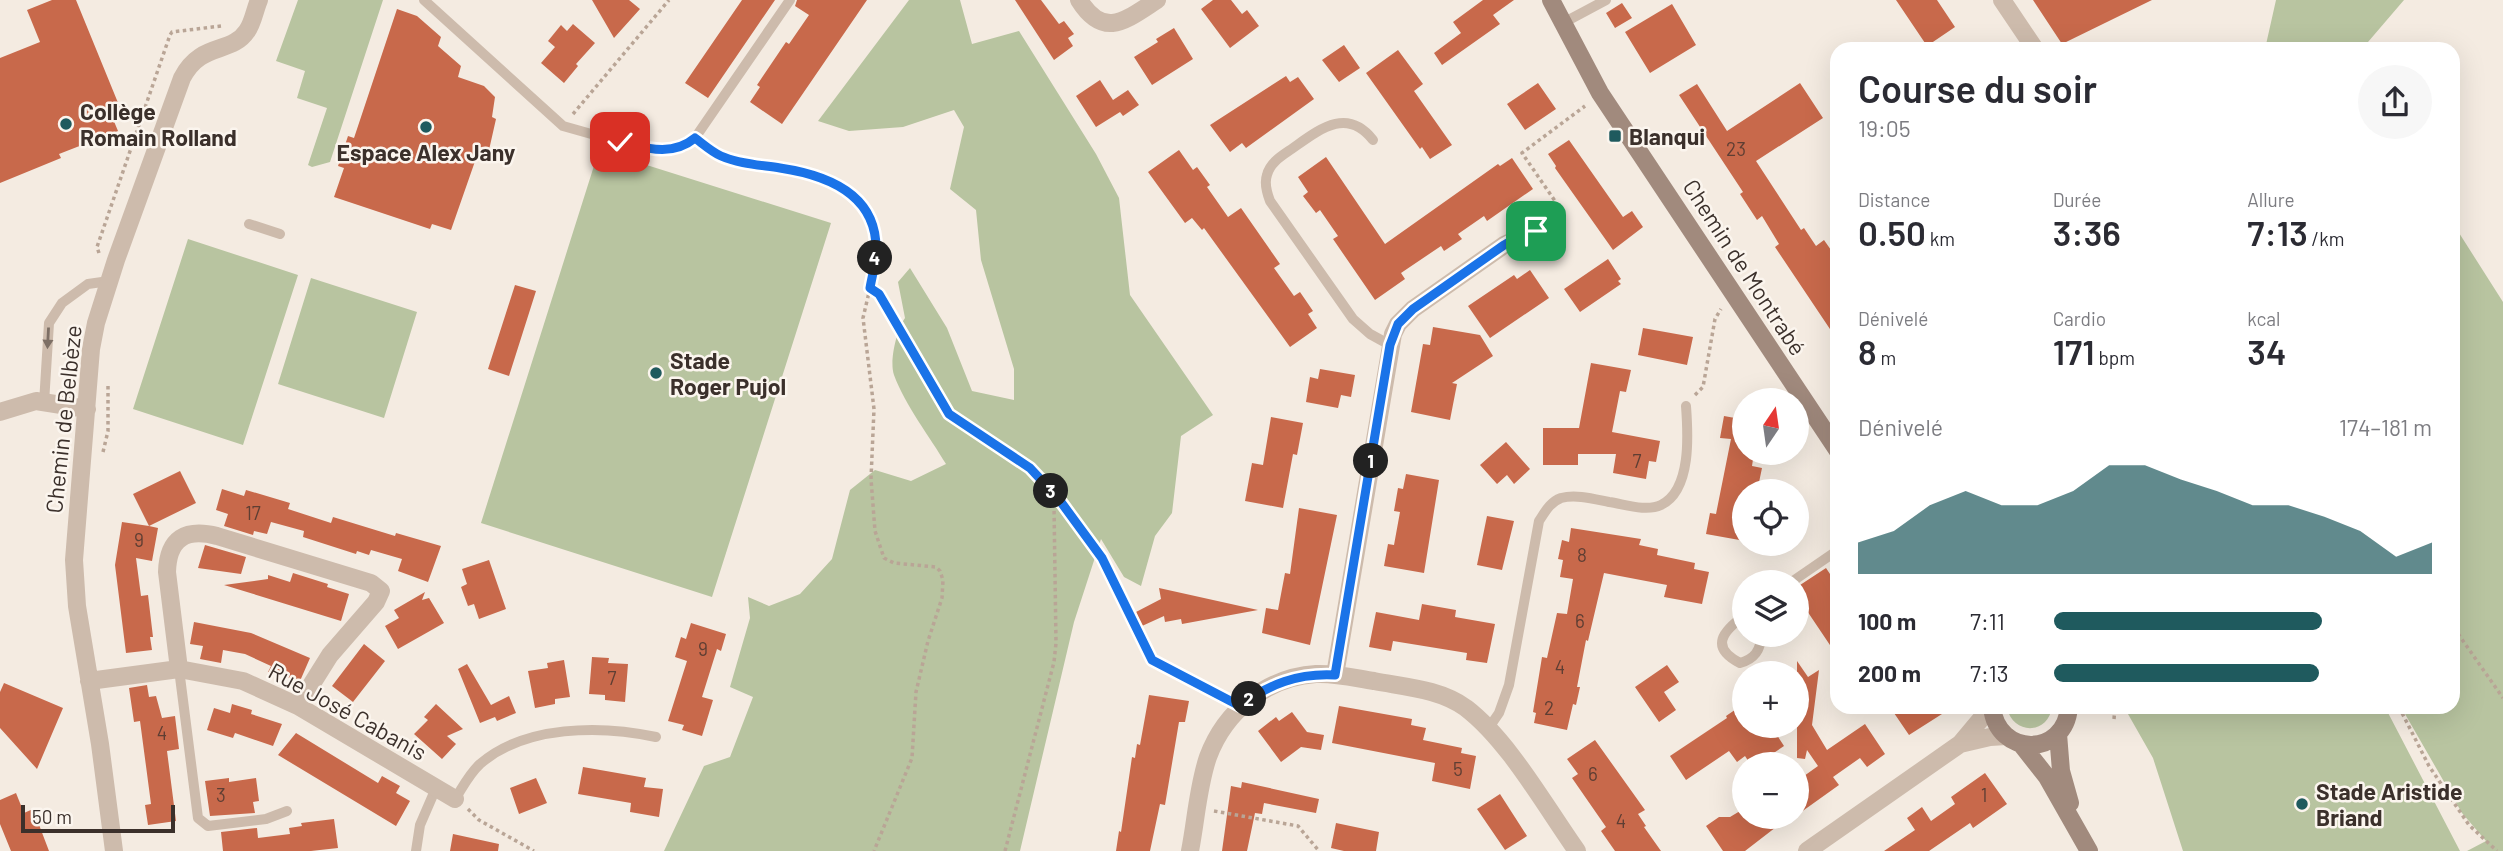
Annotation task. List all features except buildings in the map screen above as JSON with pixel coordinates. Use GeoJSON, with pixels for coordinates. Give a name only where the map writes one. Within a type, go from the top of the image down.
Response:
{"type":"FeatureCollection","features":[{"type":"Feature","properties":{"kind":"street","name":"Chemin de Belbèze"},"geometry":{"type":"LineString","coordinates":[[114,851],[100,744],[77,606],[74,560],[91,349],[96,323],[116,260],[188,65],[200,55],[235,42],[247,32],[259,0]]}},
{"type":"Feature","properties":{"kind":"street"},"geometry":{"type":"LineString","coordinates":[[1079,0],[1096,20],[1111,24],[1126,20],[1157,0]]}},
{"type":"Feature","properties":{"kind":"street","name":"Chemin de Montrabé"},"geometry":{"type":"LineString","coordinates":[[1551,0],[1600,93],[1830,439]]}},
{"type":"Feature","properties":{"kind":"street"},"geometry":{"type":"LineString","coordinates":[[2002,0],[2030,42]]}},
{"type":"Feature","properties":{"kind":"street"},"geometry":{"type":"LineString","coordinates":[[1335,675],[1390,345],[1398,324],[1413,309],[1504,245],[1519,236],[1553,230]]}},
{"type":"Feature","properties":{"kind":"street"},"geometry":{"type":"LineString","coordinates":[[0,412],[36,401],[87,409]]}},
{"type":"Feature","properties":{"kind":"street"},"geometry":{"type":"LineString","coordinates":[[179,669],[167,572],[168,555],[177,540],[188,533],[203,532],[371,583],[381,591],[376,602],[330,655],[298,706]]}},
{"type":"Feature","properties":{"kind":"street","name":"Rue José Cabanis"},"geometry":{"type":"LineString","coordinates":[[89,681],[179,669],[243,681],[298,706],[455,799]]}},
{"type":"Feature","properties":{"kind":"street"},"geometry":{"type":"LineString","coordinates":[[1190,851],[1209,756],[1223,729],[1240,706],[1256,694],[1287,679],[1318,674],[1436,693],[1464,707],[1488,729],[1508,753],[1577,851]]}},
{"type":"Feature","properties":{"kind":"street"},"geometry":{"type":"LineString","coordinates":[[1807,851],[1960,744],[1986,714]]}},
{"type":"Feature","properties":{"kind":"street"},"geometry":{"type":"LineString","coordinates":[[1994,714],[1996,723],[2047,778],[2089,851]]}},
{"type":"Feature","properties":{"kind":"street"},"geometry":{"type":"LineString","coordinates":[[1960,744],[1990,737],[2040,744],[2058,734],[2068,714]]}},
{"type":"Feature","properties":{"kind":"street"},"geometry":{"type":"LineString","coordinates":[[2058,734],[2061,771],[2076,825]]}},
{"type":"Feature","properties":{"kind":"lane"},"geometry":{"type":"LineString","coordinates":[[424,0],[563,126],[620,142],[669,151],[684,147],[695,138],[790,0]]}},
{"type":"Feature","properties":{"kind":"lane"},"geometry":{"type":"LineString","coordinates":[[1563,23],[1606,0]]}},
{"type":"Feature","properties":{"kind":"lane"},"geometry":{"type":"LineString","coordinates":[[1373,140],[1364,129],[1356,125],[1345,123],[1321,128],[1271,166],[1266,176],[1267,191],[1270,201],[1353,319],[1370,334],[1390,345]]}},
{"type":"Feature","properties":{"kind":"lane"},"geometry":{"type":"LineString","coordinates":[[248,224],[280,234]]}},
{"type":"Feature","properties":{"kind":"lane"},"geometry":{"type":"LineString","coordinates":[[44,403],[49,323],[62,303],[88,284],[109,281]]}},
{"type":"Feature","properties":{"kind":"lane"},"geometry":{"type":"LineString","coordinates":[[1488,729],[1499,713],[1507,693],[1539,521],[1547,507],[1560,498],[1580,497],[1643,508],[1661,505],[1673,495],[1682,479],[1688,442],[1686,406]]}},
{"type":"Feature","properties":{"kind":"lane"},"geometry":{"type":"LineString","coordinates":[[1809,570],[1830,556]]}},
{"type":"Feature","properties":{"kind":"lane"},"geometry":{"type":"LineString","coordinates":[[1732,625],[1722,636],[1722,645],[1728,657],[1740,663],[1751,660],[1758,653],[1759,647]]}},
{"type":"Feature","properties":{"kind":"lane"},"geometry":{"type":"LineString","coordinates":[[179,669],[198,818],[208,826],[266,819],[287,811]]}},
{"type":"Feature","properties":{"kind":"lane"},"geometry":{"type":"LineString","coordinates":[[455,799],[470,774],[480,764],[505,747],[518,742],[585,731],[612,731],[656,737]]}},
{"type":"Feature","properties":{"kind":"lane"},"geometry":{"type":"LineString","coordinates":[[416,851],[420,825],[436,788]]}},
{"type":"Feature","properties":{"kind":"path"},"geometry":{"type":"LineString","coordinates":[[563,126],[669,0]]}},
{"type":"Feature","properties":{"kind":"path"},"geometry":{"type":"LineString","coordinates":[[116,260],[98,253],[97,247],[170,35],[172,32],[226,26]]}},
{"type":"Feature","properties":{"kind":"path"},"geometry":{"type":"LineString","coordinates":[[1553,230],[1555,201],[1522,153],[1600,93]]}},
{"type":"Feature","properties":{"kind":"path"},"geometry":{"type":"LineString","coordinates":[[695,138],[721,156],[739,162],[808,173],[830,180],[844,188],[865,210],[873,224],[876,252],[863,318],[874,409],[871,479],[875,531],[884,558],[894,563],[936,567],[943,580],[942,598],[916,692],[912,758],[874,851]]}},
{"type":"Feature","properties":{"kind":"path"},"geometry":{"type":"LineString","coordinates":[[870,288],[879,294],[949,414],[1030,468],[1058,498],[1102,558],[1152,660],[1240,706]]}},
{"type":"Feature","properties":{"kind":"path"},"geometry":{"type":"LineString","coordinates":[[1686,406],[1703,387],[1715,318],[1721,309]]}},
{"type":"Feature","properties":{"kind":"path"},"geometry":{"type":"LineString","coordinates":[[102,453],[107,431],[110,389],[107,381]]}},
{"type":"Feature","properties":{"kind":"path"},"geometry":{"type":"LineString","coordinates":[[1004,851],[1054,662],[1055,506],[1058,498]]}},
{"type":"Feature","properties":{"kind":"path"},"geometry":{"type":"LineString","coordinates":[[2460,637],[2503,698]]}},
{"type":"Feature","properties":{"kind":"path"},"geometry":{"type":"LineString","coordinates":[[2114,714],[2114,719]]}},
{"type":"Feature","properties":{"kind":"path"},"geometry":{"type":"LineString","coordinates":[[2403,714],[2429,766],[2469,825],[2497,851]]}},
{"type":"Feature","properties":{"kind":"path"},"geometry":{"type":"LineString","coordinates":[[455,799],[480,820],[534,851]]}},
{"type":"Feature","properties":{"kind":"path"},"geometry":{"type":"LineString","coordinates":[[1198,808],[1298,826],[1319,851]]}},
{"type":"Feature","properties":{"kind":"green space"},"geometry":{"type":"Polygon","coordinates":[[[298,0],[383,0],[330,162],[312,167],[308,165],[327,108],[297,98],[305,71],[276,61],[298,0]]]}},
{"type":"Feature","properties":{"kind":"green space"},"geometry":{"type":"Polygon","coordinates":[[[909,0],[960,0],[972,44],[1019,31],[1096,154],[1119,198],[1130,295],[1213,415],[1181,436],[1172,513],[1155,536],[1141,586],[1124,577],[1101,539],[1074,622],[1020,851],[664,851],[704,766],[730,757],[753,697],[730,687],[750,618],[748,597],[769,606],[800,594],[832,559],[850,490],[875,470],[911,481],[946,464],[918,421],[894,375],[892,362],[895,345],[905,318],[898,282],[910,268],[947,328],[972,391],[1014,400],[1014,369],[981,260],[976,210],[950,189],[964,127],[954,110],[903,127],[849,131],[818,121],[909,0]]]}},
{"type":"Feature","properties":{"kind":"green space"},"geometry":{"type":"Polygon","coordinates":[[[2276,0],[2404,0],[2368,42],[2267,42],[2276,0]]]}},
{"type":"Feature","properties":{"kind":"green space","name":"Stade Roger Pujol"},"geometry":{"type":"Polygon","coordinates":[[[599,150],[831,223],[712,597],[481,523],[599,150]]]}},
{"type":"Feature","properties":{"kind":"green space"},"geometry":{"type":"Polygon","coordinates":[[[2460,234],[2503,302],[2503,851],[2467,851],[2486,841],[2462,813],[2405,714],[2460,714],[2460,234]]]}},
{"type":"Feature","properties":{"kind":"green space"},"geometry":{"type":"Polygon","coordinates":[[[188,239],[298,275],[243,445],[133,409],[188,239]]]}},
{"type":"Feature","properties":{"kind":"green space"},"geometry":{"type":"Polygon","coordinates":[[[311,278],[417,312],[384,418],[278,384],[311,278]]]}},
{"type":"Feature","properties":{"kind":"green space"},"geometry":{"type":"Polygon","coordinates":[[[2009,714],[2050,714],[2044,723],[2030,728],[2023,727],[2009,714]]]}},
{"type":"Feature","properties":{"kind":"green space","name":"Stade Aristide Briand"},"geometry":{"type":"Polygon","coordinates":[[[2128,714],[2389,714],[2460,851],[2183,851],[2153,758],[2128,714]]]}},
{"type":"Feature","properties":{"kind":"place","name":"Collège Romain Rolland"},"geometry":{"type":"Point","coordinates":[66,124]}},
{"type":"Feature","properties":{"kind":"place","name":"Espace Alex Jany"},"geometry":{"type":"Point","coordinates":[426,127]}},
{"type":"Feature","properties":{"kind":"place","name":"Blanqui"},"geometry":{"type":"Point","coordinates":[1615,136]}},
{"type":"Feature","properties":{"kind":"place","name":"Stade Roger Pujol"},"geometry":{"type":"Point","coordinates":[656,373]}},
{"type":"Feature","properties":{"kind":"place","name":"Stade Aristide Briand"},"geometry":{"type":"Point","coordinates":[2302,804]}},
{"type":"Feature","properties":{"kind":"route"},"geometry":{"type":"LineString","coordinates":[[620,142],[669,151],[684,147],[695,138],[721,156],[739,162],[783,168],[830,180],[855,198],[873,224],[876,252],[870,288],[879,294],[949,414],[1030,468],[1058,498],[1102,558],[1152,660],[1240,706],[1256,694],[1287,679],[1318,674],[1335,675],[1390,345],[1398,324],[1413,309],[1504,245],[1519,236],[1536,231]]}}]}
